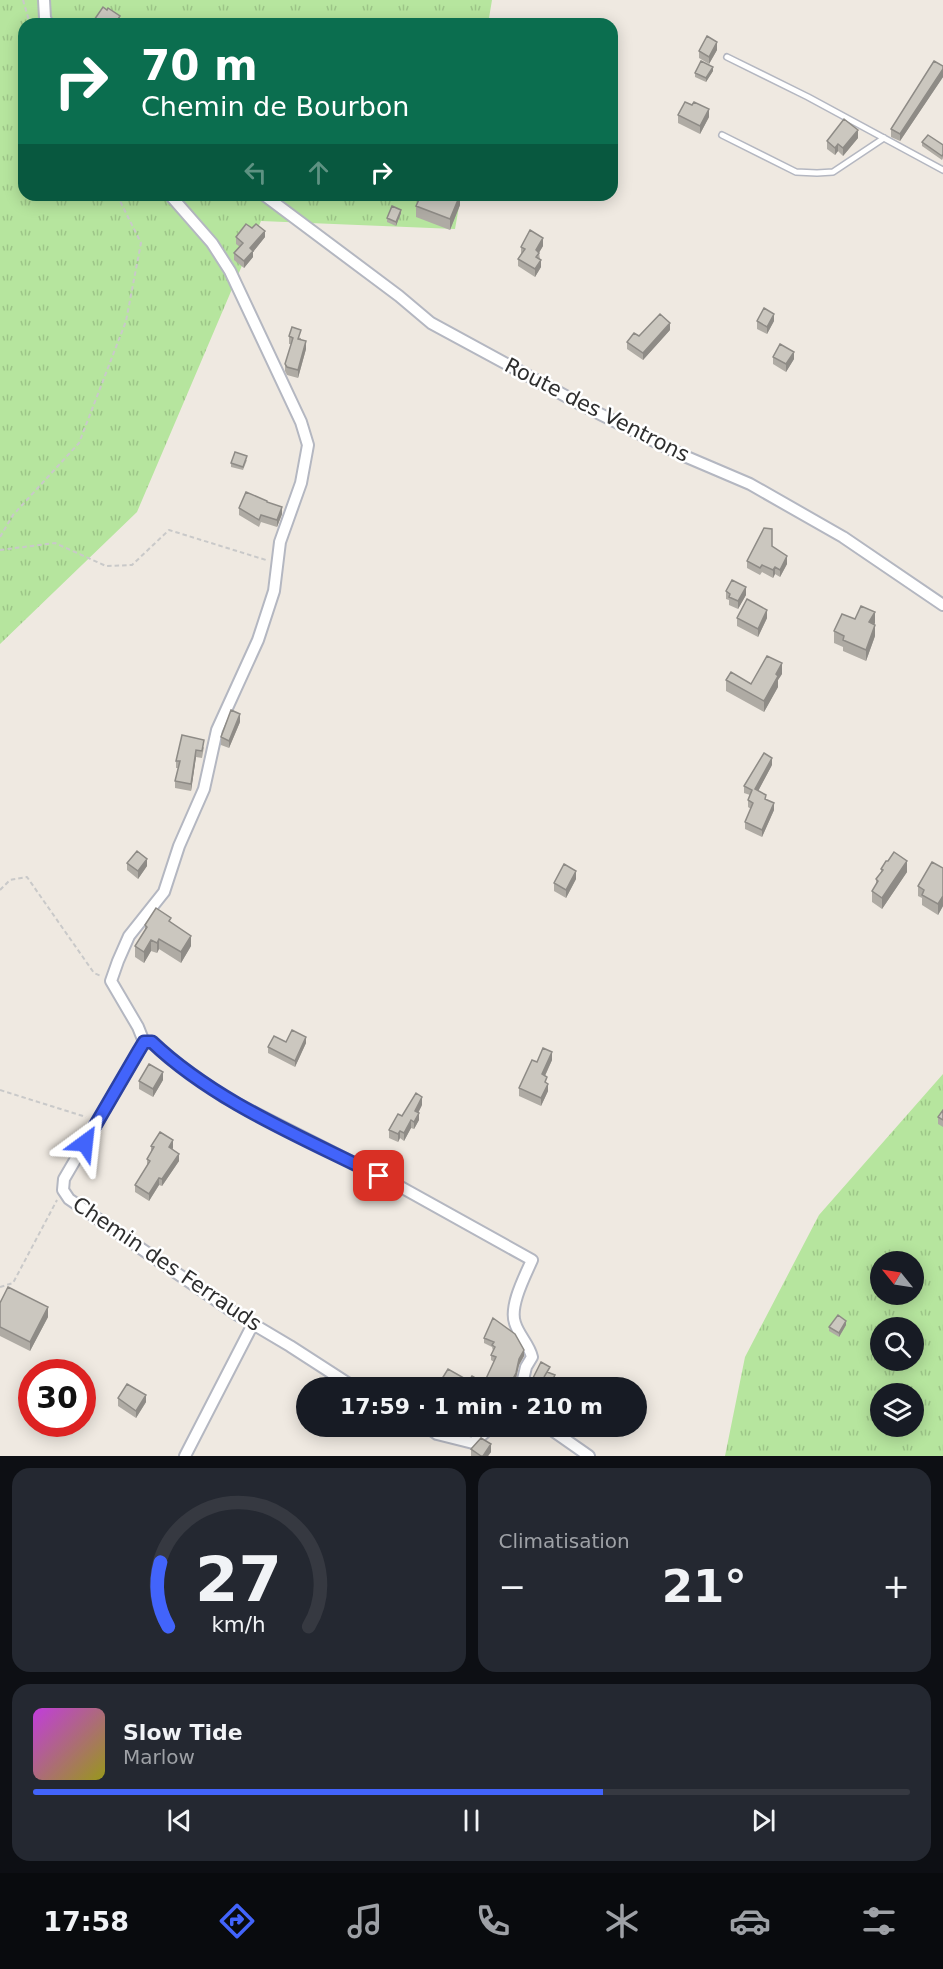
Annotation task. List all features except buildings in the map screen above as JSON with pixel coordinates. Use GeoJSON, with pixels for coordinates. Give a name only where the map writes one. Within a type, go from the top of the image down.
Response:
{"type":"FeatureCollection","features":[{"type":"Feature","properties":{"kind":"street"},"geometry":{"type":"LineString","coordinates":[[44,0],[45,18]]}},
{"type":"Feature","properties":{"kind":"street"},"geometry":{"type":"LineString","coordinates":[[175,201],[212,243],[230,271],[300,422],[308,445],[302,483],[280,542],[273,591],[258,640],[217,730],[204,789],[179,846],[164,892],[129,936],[111,981],[138,1027],[144,1042],[152,1042],[168,1057],[224,1097],[399,1186],[532,1260],[515,1301],[514,1322],[530,1347],[532,1357],[524,1377]]}},
{"type":"Feature","properties":{"kind":"street","name":"Route des Ventrons"},"geometry":{"type":"LineString","coordinates":[[272,201],[432,323],[592,410],[682,455],[750,484],[843,537],[943,605]]}},
{"type":"Feature","properties":{"kind":"street","name":"Chemin des Ferrauds"},"geometry":{"type":"LineString","coordinates":[[144,1042],[64,1179],[63,1190],[69,1199],[236,1314],[337,1377]]}},
{"type":"Feature","properties":{"kind":"street"},"geometry":{"type":"LineString","coordinates":[[185,1456],[253,1324]]}},
{"type":"Feature","properties":{"kind":"street"},"geometry":{"type":"LineString","coordinates":[[449,1437],[473,1443],[480,1437]]}},
{"type":"Feature","properties":{"kind":"street"},"geometry":{"type":"LineString","coordinates":[[562,1437],[589,1456]]}},
{"type":"Feature","properties":{"kind":"lane"},"geometry":{"type":"LineString","coordinates":[[727,57],[943,170]]}},
{"type":"Feature","properties":{"kind":"lane"},"geometry":{"type":"LineString","coordinates":[[722,135],[796,172],[817,173],[833,172],[884,138]]}},
{"type":"Feature","properties":{"kind":"path"},"geometry":{"type":"LineString","coordinates":[[24,0],[28,18]]}},
{"type":"Feature","properties":{"kind":"path"},"geometry":{"type":"LineString","coordinates":[[0,537],[13,515],[79,443],[126,321],[141,243],[120,201]]}},
{"type":"Feature","properties":{"kind":"path"},"geometry":{"type":"LineString","coordinates":[[0,550],[55,543],[106,566],[132,565],[170,530],[277,563]]}},
{"type":"Feature","properties":{"kind":"path"},"geometry":{"type":"LineString","coordinates":[[0,890],[10,880],[27,877],[94,973],[111,981]]}},
{"type":"Feature","properties":{"kind":"path"},"geometry":{"type":"LineString","coordinates":[[0,1090],[88,1117],[96,1125]]}},
{"type":"Feature","properties":{"kind":"path"},"geometry":{"type":"LineString","coordinates":[[0,1287],[13,1283],[63,1190]]}},
{"type":"Feature","properties":{"kind":"green space"},"geometry":{"type":"Polygon","coordinates":[[[0,0],[492,0],[489,18],[18,18],[18,201],[460,201],[455,229],[261,221],[137,512],[0,644],[0,0]]]}},
{"type":"Feature","properties":{"kind":"green space"},"geometry":{"type":"Polygon","coordinates":[[[943,1074],[943,1456],[725,1456],[745,1357],[819,1215],[943,1074]]]}},
{"type":"Feature","properties":{"kind":"route"},"geometry":{"type":"LineString","coordinates":[[85,1143],[144,1042],[152,1042],[168,1057],[224,1097],[379,1176]]}}]}
